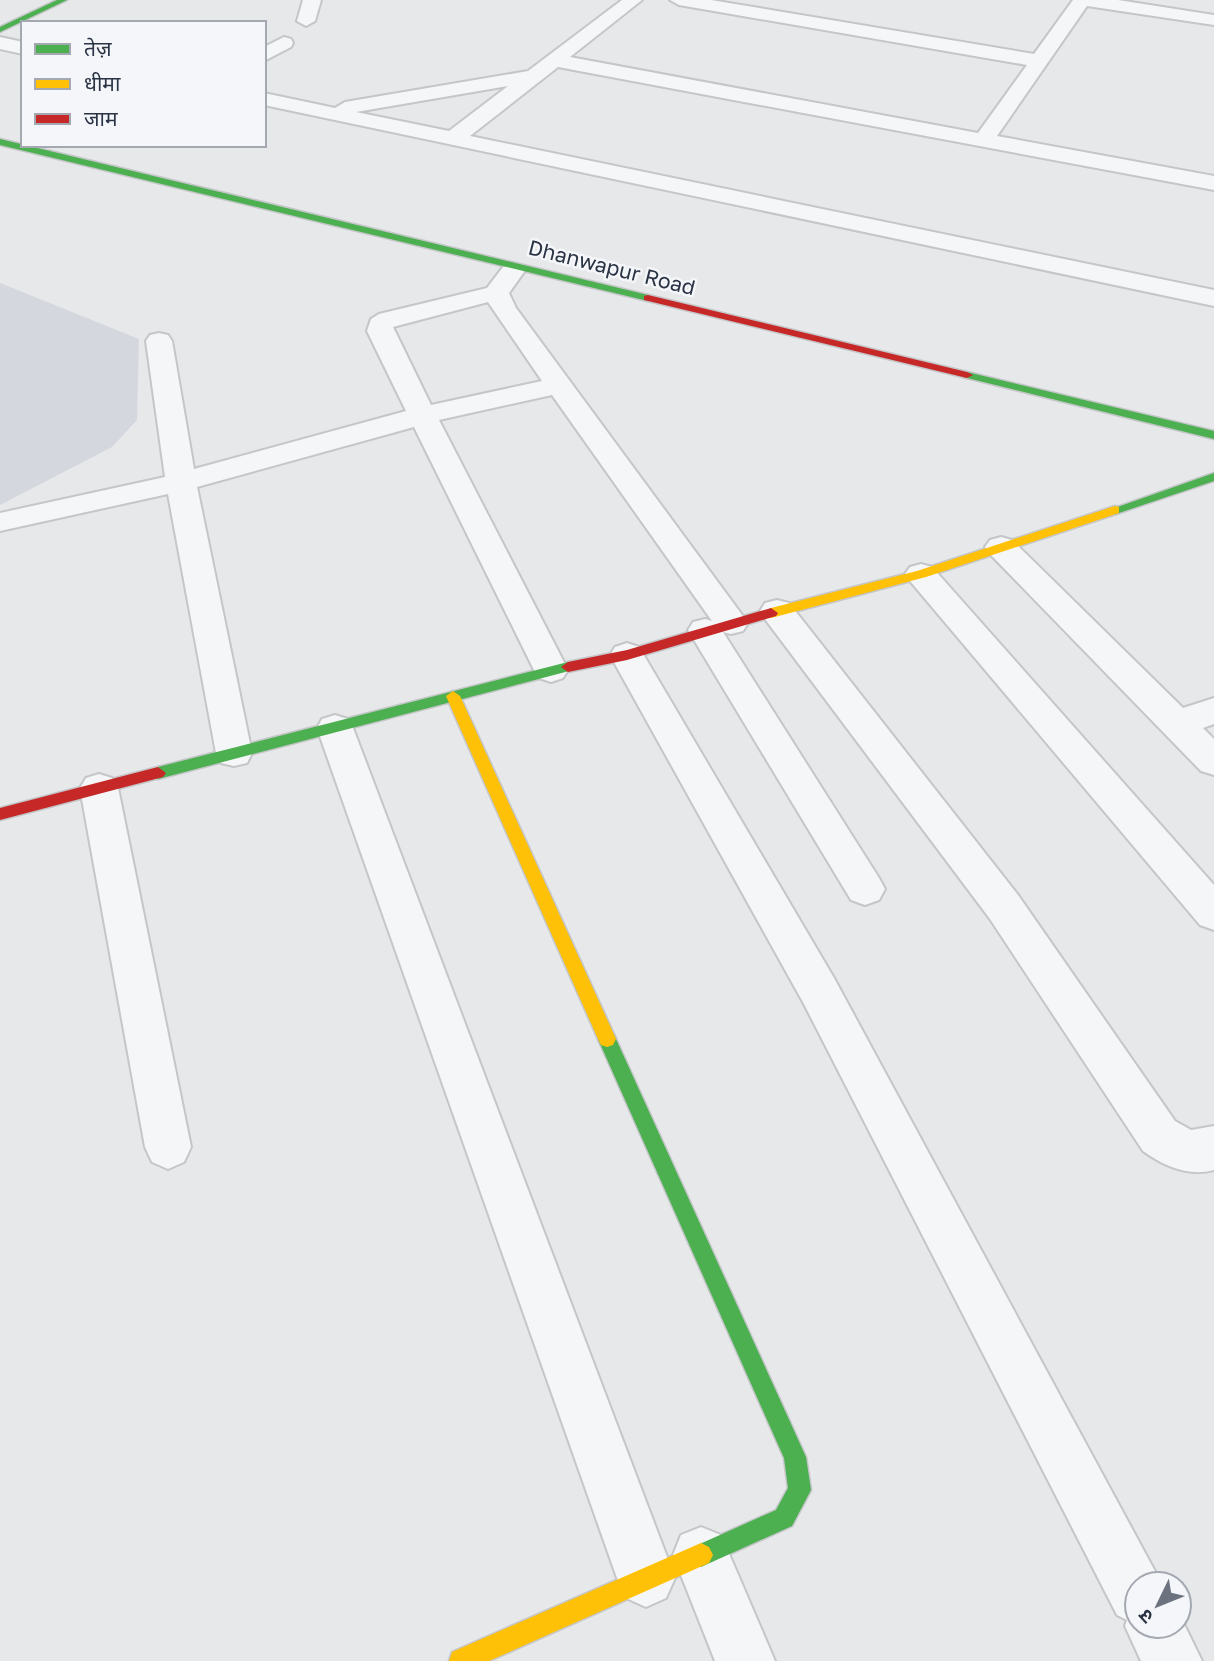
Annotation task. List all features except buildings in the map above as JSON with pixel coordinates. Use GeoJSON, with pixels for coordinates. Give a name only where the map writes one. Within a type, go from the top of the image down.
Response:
{"type":"FeatureCollection","features":[{"type":"Feature","properties":{"kind":"street"},"geometry":{"type":"LineString","coordinates":[[0,30],[63,0]]}},
{"type":"Feature","properties":{"kind":"street"},"geometry":{"type":"LineString","coordinates":[[306,21],[313,0]]}},
{"type":"Feature","properties":{"kind":"street"},"geometry":{"type":"LineString","coordinates":[[452,139],[554,60],[605,13],[633,0]]}},
{"type":"Feature","properties":{"kind":"street"},"geometry":{"type":"LineString","coordinates":[[680,0],[1040,61]]}},
{"type":"Feature","properties":{"kind":"street"},"geometry":{"type":"LineString","coordinates":[[984,140],[1082,0],[1214,20]]}},
{"type":"Feature","properties":{"kind":"street"},"geometry":{"type":"LineString","coordinates":[[0,43],[21,48]]}},
{"type":"Feature","properties":{"kind":"street"},"geometry":{"type":"LineString","coordinates":[[266,54],[284,43]]}},
{"type":"Feature","properties":{"kind":"street"},"geometry":{"type":"LineString","coordinates":[[554,60],[984,140],[1211,176]]}},
{"type":"Feature","properties":{"kind":"street"},"geometry":{"type":"LineString","coordinates":[[324,112],[533,76]]}},
{"type":"Feature","properties":{"kind":"street"},"geometry":{"type":"LineString","coordinates":[[266,99],[1214,298]]}},
{"type":"Feature","properties":{"kind":"street","name":"Dhanwapur Road"},"geometry":{"type":"LineString","coordinates":[[0,142],[1214,435]]}},
{"type":"Feature","properties":{"kind":"street"},"geometry":{"type":"LineString","coordinates":[[516,266],[496,293],[380,324],[380,331],[551,670]]}},
{"type":"Feature","properties":{"kind":"street"},"geometry":{"type":"LineString","coordinates":[[496,293],[504,309],[561,385],[718,626],[865,889]]}},
{"type":"Feature","properties":{"kind":"street"},"geometry":{"type":"LineString","coordinates":[[159,341],[181,482],[234,753]]}},
{"type":"Feature","properties":{"kind":"street"},"geometry":{"type":"LineString","coordinates":[[4,522],[181,482],[421,416],[561,385]]}},
{"type":"Feature","properties":{"kind":"street"},"geometry":{"type":"LineString","coordinates":[[0,814],[551,670],[627,655],[718,626],[921,574],[1214,477]]}},
{"type":"Feature","properties":{"kind":"street"},"geometry":{"type":"LineString","coordinates":[[1002,547],[1214,761]]}},
{"type":"Feature","properties":{"kind":"street"},"geometry":{"type":"LineString","coordinates":[[921,574],[1214,913]]}},
{"type":"Feature","properties":{"kind":"street"},"geometry":{"type":"LineString","coordinates":[[778,611],[1004,907],[1159,1136],[1179,1150],[1203,1151],[1214,1148]]}},
{"type":"Feature","properties":{"kind":"street"},"geometry":{"type":"LineString","coordinates":[[627,655],[819,991],[1124,1570]]}},
{"type":"Feature","properties":{"kind":"street"},"geometry":{"type":"LineString","coordinates":[[453,696],[795,1457],[800,1490],[784,1518],[461,1661]]}},
{"type":"Feature","properties":{"kind":"street"},"geometry":{"type":"LineString","coordinates":[[1176,723],[1214,711]]}},
{"type":"Feature","properties":{"kind":"street"},"geometry":{"type":"LineString","coordinates":[[335,728],[646,1578]]}},
{"type":"Feature","properties":{"kind":"street"},"geometry":{"type":"LineString","coordinates":[[99,788],[167,1147]]}},
{"type":"Feature","properties":{"kind":"street"},"geometry":{"type":"LineString","coordinates":[[701,1555],[745,1661]]}},
{"type":"Feature","properties":{"kind":"street"},"geometry":{"type":"LineString","coordinates":[[1161,1640],[1172,1661]]}},
{"type":"Feature","properties":{"kind":"shaded area"},"geometry":{"type":"Polygon","coordinates":[[[0,283],[139,339],[137,420],[112,447],[0,505],[0,283]]]}},
{"type":"Feature","properties":{"kind":"traffic: fast"},"geometry":{"type":"LineString","coordinates":[[0,30],[63,0]]}},
{"type":"Feature","properties":{"kind":"traffic: fast"},"geometry":{"type":"LineString","coordinates":[[0,142],[648,298]]}},
{"type":"Feature","properties":{"kind":"traffic: fast"},"geometry":{"type":"LineString","coordinates":[[967,375],[1214,435]]}},
{"type":"Feature","properties":{"kind":"traffic: fast"},"geometry":{"type":"LineString","coordinates":[[1115,510],[1214,477]]}},
{"type":"Feature","properties":{"kind":"traffic: fast"},"geometry":{"type":"LineString","coordinates":[[158,773],[568,667]]}},
{"type":"Feature","properties":{"kind":"traffic: fast"},"geometry":{"type":"LineString","coordinates":[[607,1039],[795,1457],[800,1490],[784,1518],[701,1555]]}},
{"type":"Feature","properties":{"kind":"traffic: slow"},"geometry":{"type":"LineString","coordinates":[[771,613],[921,574],[1115,510]]}},
{"type":"Feature","properties":{"kind":"traffic: slow"},"geometry":{"type":"LineString","coordinates":[[453,696],[607,1039]]}},
{"type":"Feature","properties":{"kind":"traffic: slow"},"geometry":{"type":"LineString","coordinates":[[461,1661],[701,1555]]}},
{"type":"Feature","properties":{"kind":"traffic: jam"},"geometry":{"type":"LineString","coordinates":[[648,298],[967,375]]}},
{"type":"Feature","properties":{"kind":"traffic: jam"},"geometry":{"type":"LineString","coordinates":[[568,667],[627,655],[771,613]]}},
{"type":"Feature","properties":{"kind":"traffic: jam"},"geometry":{"type":"LineString","coordinates":[[0,814],[158,773]]}}]}
